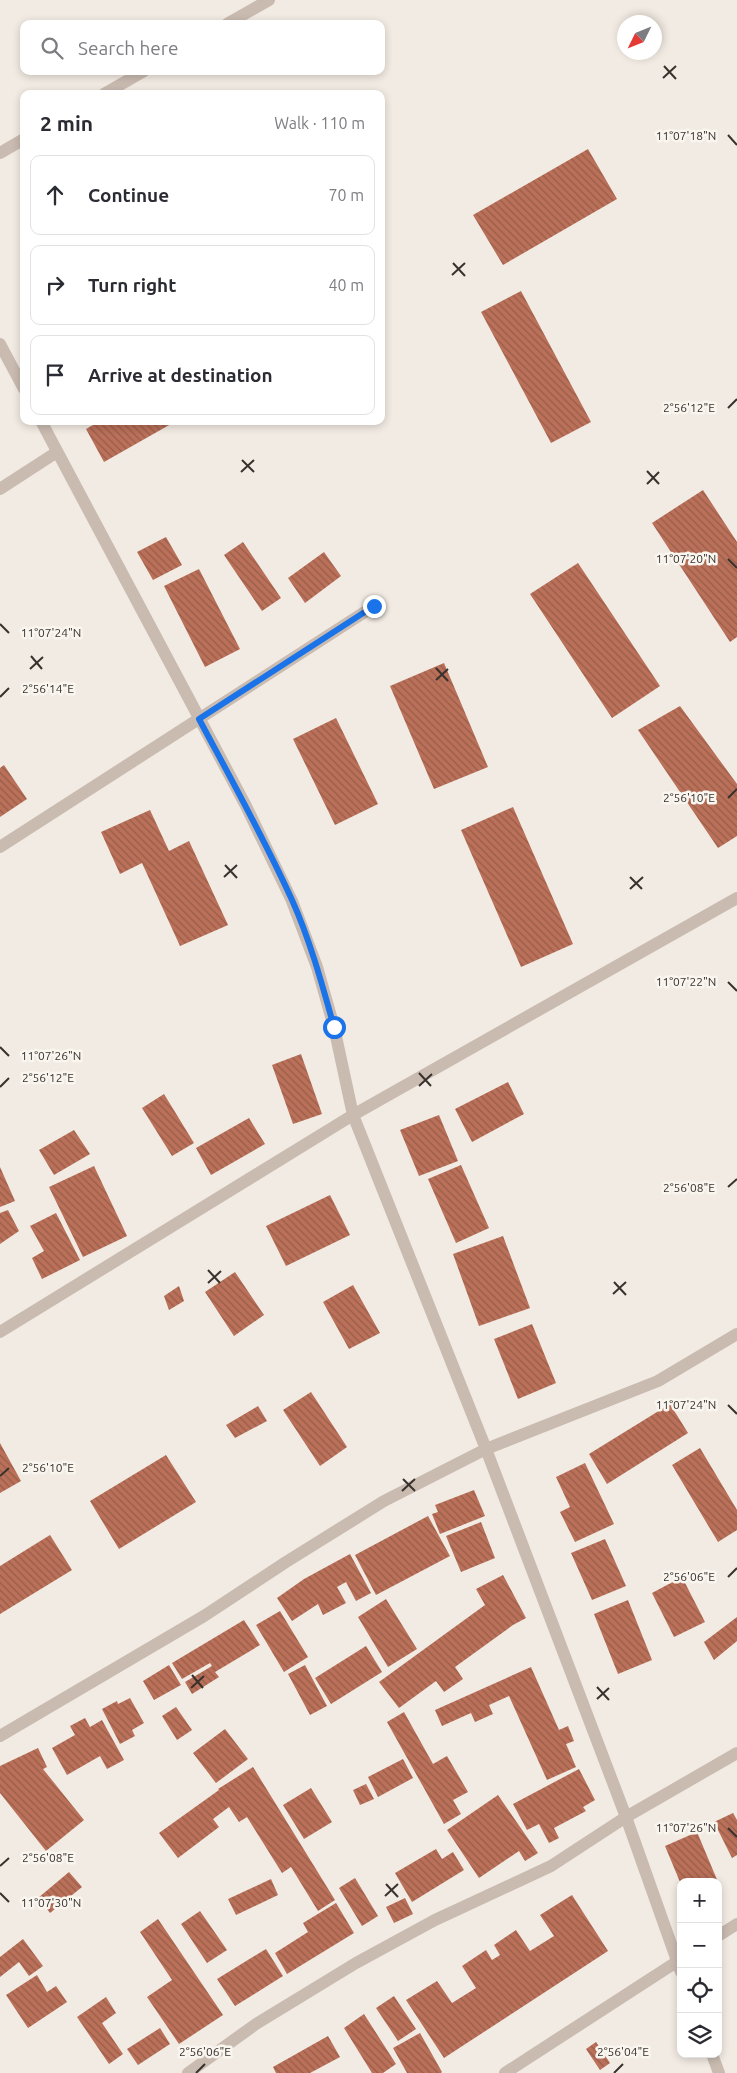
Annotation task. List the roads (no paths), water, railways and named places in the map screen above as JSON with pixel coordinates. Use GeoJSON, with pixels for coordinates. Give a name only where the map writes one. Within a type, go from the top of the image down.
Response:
{"type":"FeatureCollection","features":[{"type":"Feature","properties":{"kind":"street"},"geometry":{"type":"LineString","coordinates":[[234,20],[269,0]]}},
{"type":"Feature","properties":{"kind":"street"},"geometry":{"type":"LineString","coordinates":[[111,90],[137,75]]}},
{"type":"Feature","properties":{"kind":"street"},"geometry":{"type":"LineString","coordinates":[[0,153],[20,141]]}},
{"type":"Feature","properties":{"kind":"street"},"geometry":{"type":"LineString","coordinates":[[0,344],[20,381]]}},
{"type":"Feature","properties":{"kind":"street"},"geometry":{"type":"LineString","coordinates":[[43,425],[246,806],[292,901],[317,967],[334,1027],[354,1115],[486,1449],[626,1817],[677,1958]]}},
{"type":"Feature","properties":{"kind":"street"},"geometry":{"type":"LineString","coordinates":[[0,489],[57,452]]}},
{"type":"Feature","properties":{"kind":"street"},"geometry":{"type":"LineString","coordinates":[[0,847],[374,606]]}},
{"type":"Feature","properties":{"kind":"street"},"geometry":{"type":"LineString","coordinates":[[0,1332],[354,1115],[737,898]]}},
{"type":"Feature","properties":{"kind":"street"},"geometry":{"type":"LineString","coordinates":[[0,1736],[204,1616],[384,1501],[486,1449],[658,1381],[737,1334]]}},
{"type":"Feature","properties":{"kind":"street"},"geometry":{"type":"LineString","coordinates":[[188,2073],[256,2024],[356,1963],[435,1920],[551,1866],[626,1817],[737,1753]]}},
{"type":"Feature","properties":{"kind":"street"},"geometry":{"type":"LineString","coordinates":[[722,1933],[737,1924]]}},
{"type":"Feature","properties":{"kind":"street"},"geometry":{"type":"LineString","coordinates":[[505,2073],[677,1965]]}},
{"type":"Feature","properties":{"kind":"street"},"geometry":{"type":"LineString","coordinates":[[713,2058],[719,2073]]}}]}
